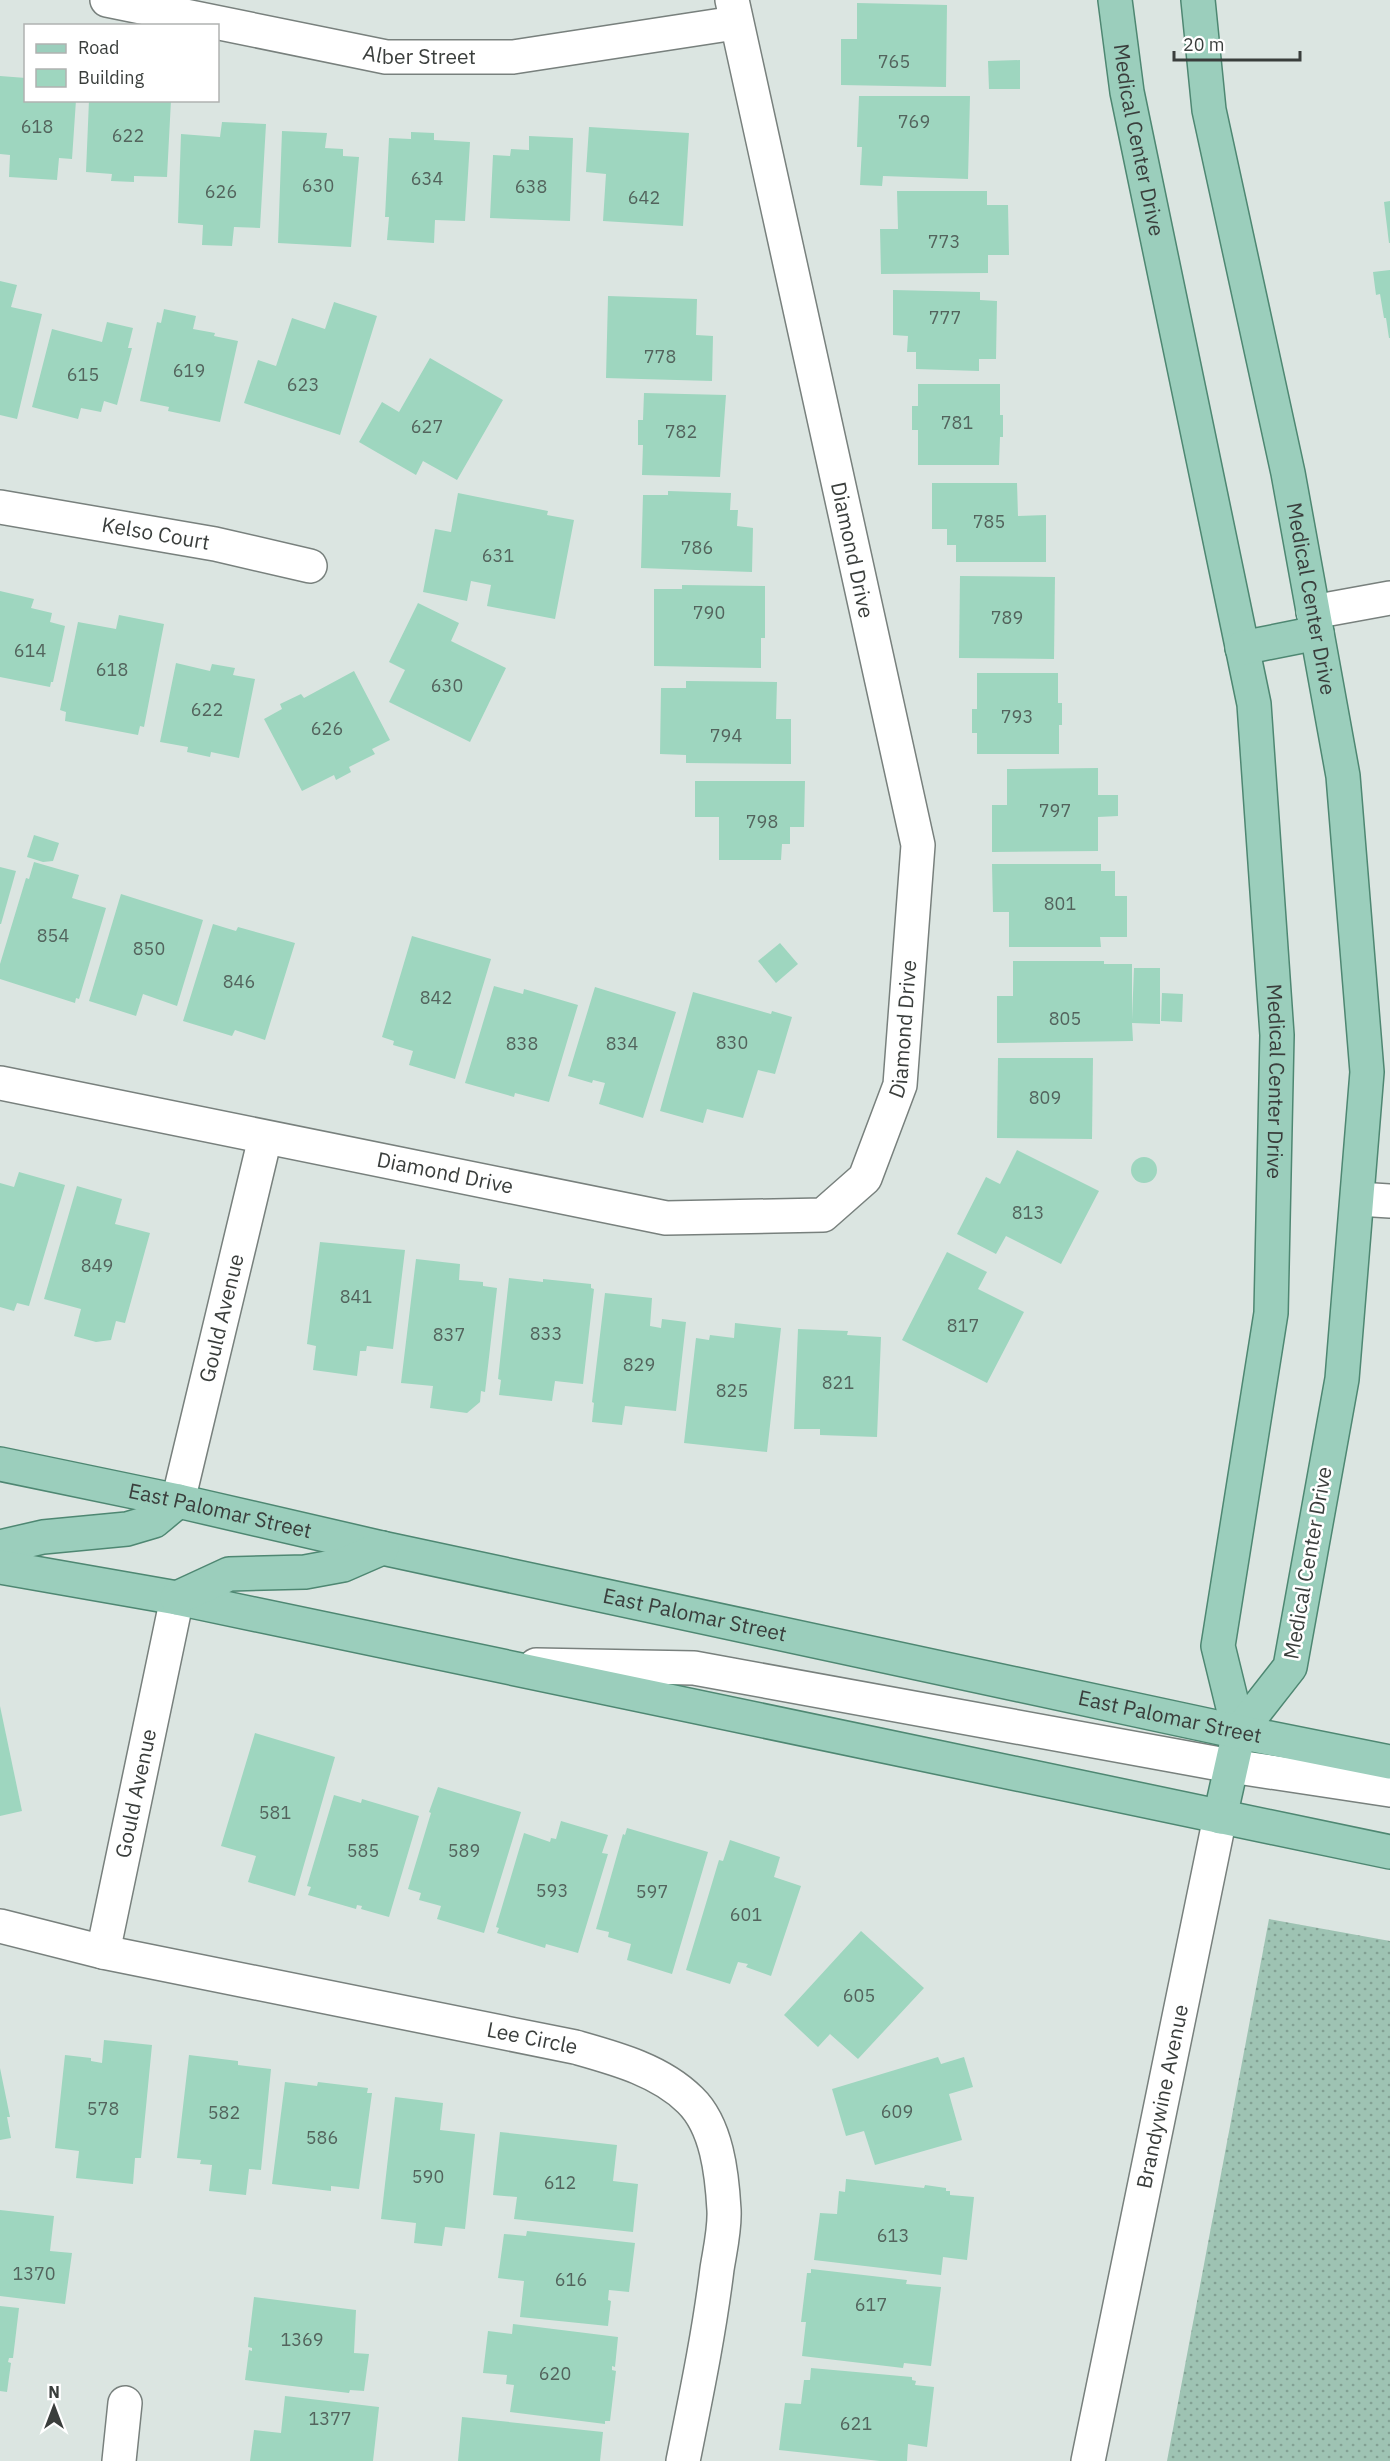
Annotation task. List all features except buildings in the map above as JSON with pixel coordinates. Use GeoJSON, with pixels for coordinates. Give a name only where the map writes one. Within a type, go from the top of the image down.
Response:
{"type":"FeatureCollection","features":[{"type":"Feature","properties":{"kind":"main road","name":"Medical Center Drive"},"geometry":{"type":"LineString","coordinates":[[1115,0],[1127,92],[1254,704],[1276,1035],[1271,1313],[1218,1646],[1239,1732]]}},
{"type":"Feature","properties":{"kind":"main road","name":"Medical Center Drive"},"geometry":{"type":"LineString","coordinates":[[1198,0],[1209,110],[1288,473],[1343,776],[1367,1072],[1341,1379],[1290,1667],[1239,1732]]}},
{"type":"Feature","properties":{"kind":"main road"},"geometry":{"type":"LineString","coordinates":[[1242,648],[1315,622]]}},
{"type":"Feature","properties":{"kind":"main road","name":"East Palomar Street"},"geometry":{"type":"LineString","coordinates":[[0,1464],[1239,1732],[1388,1781]]}},
{"type":"Feature","properties":{"kind":"main road"},"geometry":{"type":"LineString","coordinates":[[0,1547],[43,1537],[127,1529],[154,1521],[178,1501]]}},
{"type":"Feature","properties":{"kind":"main road"},"geometry":{"type":"LineString","coordinates":[[177,1598],[229,1574],[305,1572],[343,1566],[382,1548]]}},
{"type":"Feature","properties":{"kind":"main road"},"geometry":{"type":"LineString","coordinates":[[0,1568],[177,1598],[1390,1852]]}},
{"type":"Feature","properties":{"kind":"main road","name":"Brandywine Avenue"},"geometry":{"type":"LineString","coordinates":[[1221,1817],[1239,1732]]}},
{"type":"Feature","properties":{"kind":"street","name":"Alber Street"},"geometry":{"type":"LineString","coordinates":[[107,0],[386,57],[513,57],[734,11]]}},
{"type":"Feature","properties":{"kind":"street","name":"Diamond Drive"},"geometry":{"type":"LineString","coordinates":[[0,1083],[666,1218],[823,1215],[865,1178],[900,1085],[918,845],[734,11]]}},
{"type":"Feature","properties":{"kind":"street","name":"Kelso Court"},"geometry":{"type":"LineString","coordinates":[[0,507],[214,544],[310,566]]}},
{"type":"Feature","properties":{"kind":"street"},"geometry":{"type":"LineString","coordinates":[[1315,622],[1390,598]]}},
{"type":"Feature","properties":{"kind":"street","name":"Gould Avenue"},"geometry":{"type":"LineString","coordinates":[[178,1501],[265,1138]]}},
{"type":"Feature","properties":{"kind":"street"},"geometry":{"type":"LineString","coordinates":[[1358,1199],[1390,1201]]}},
{"type":"Feature","properties":{"kind":"street","name":"Gould Avenue"},"geometry":{"type":"LineString","coordinates":[[103,1952],[177,1598]]}},
{"type":"Feature","properties":{"kind":"street"},"geometry":{"type":"LineString","coordinates":[[491,1664],[694,1668],[1230,1766],[1388,1781]]}},
{"type":"Feature","properties":{"kind":"street","name":"Brandywine Avenue"},"geometry":{"type":"LineString","coordinates":[[1088,2461],[1221,1817]]}},
{"type":"Feature","properties":{"kind":"street","name":"Lee Circle"},"geometry":{"type":"LineString","coordinates":[[0,1926],[103,1952],[575,2047],[614,2058],[667,2082],[691,2100],[710,2130],[725,2212],[709,2338],[683,2461]]}},
{"type":"Feature","properties":{"kind":"street"},"geometry":{"type":"LineString","coordinates":[[119,2461],[125,2403]]}},
{"type":"Feature","properties":{"kind":"green space"},"geometry":{"type":"Polygon","coordinates":[[[1269,1919],[1390,1941],[1390,2461],[1167,2461],[1269,1919]]]}}]}
